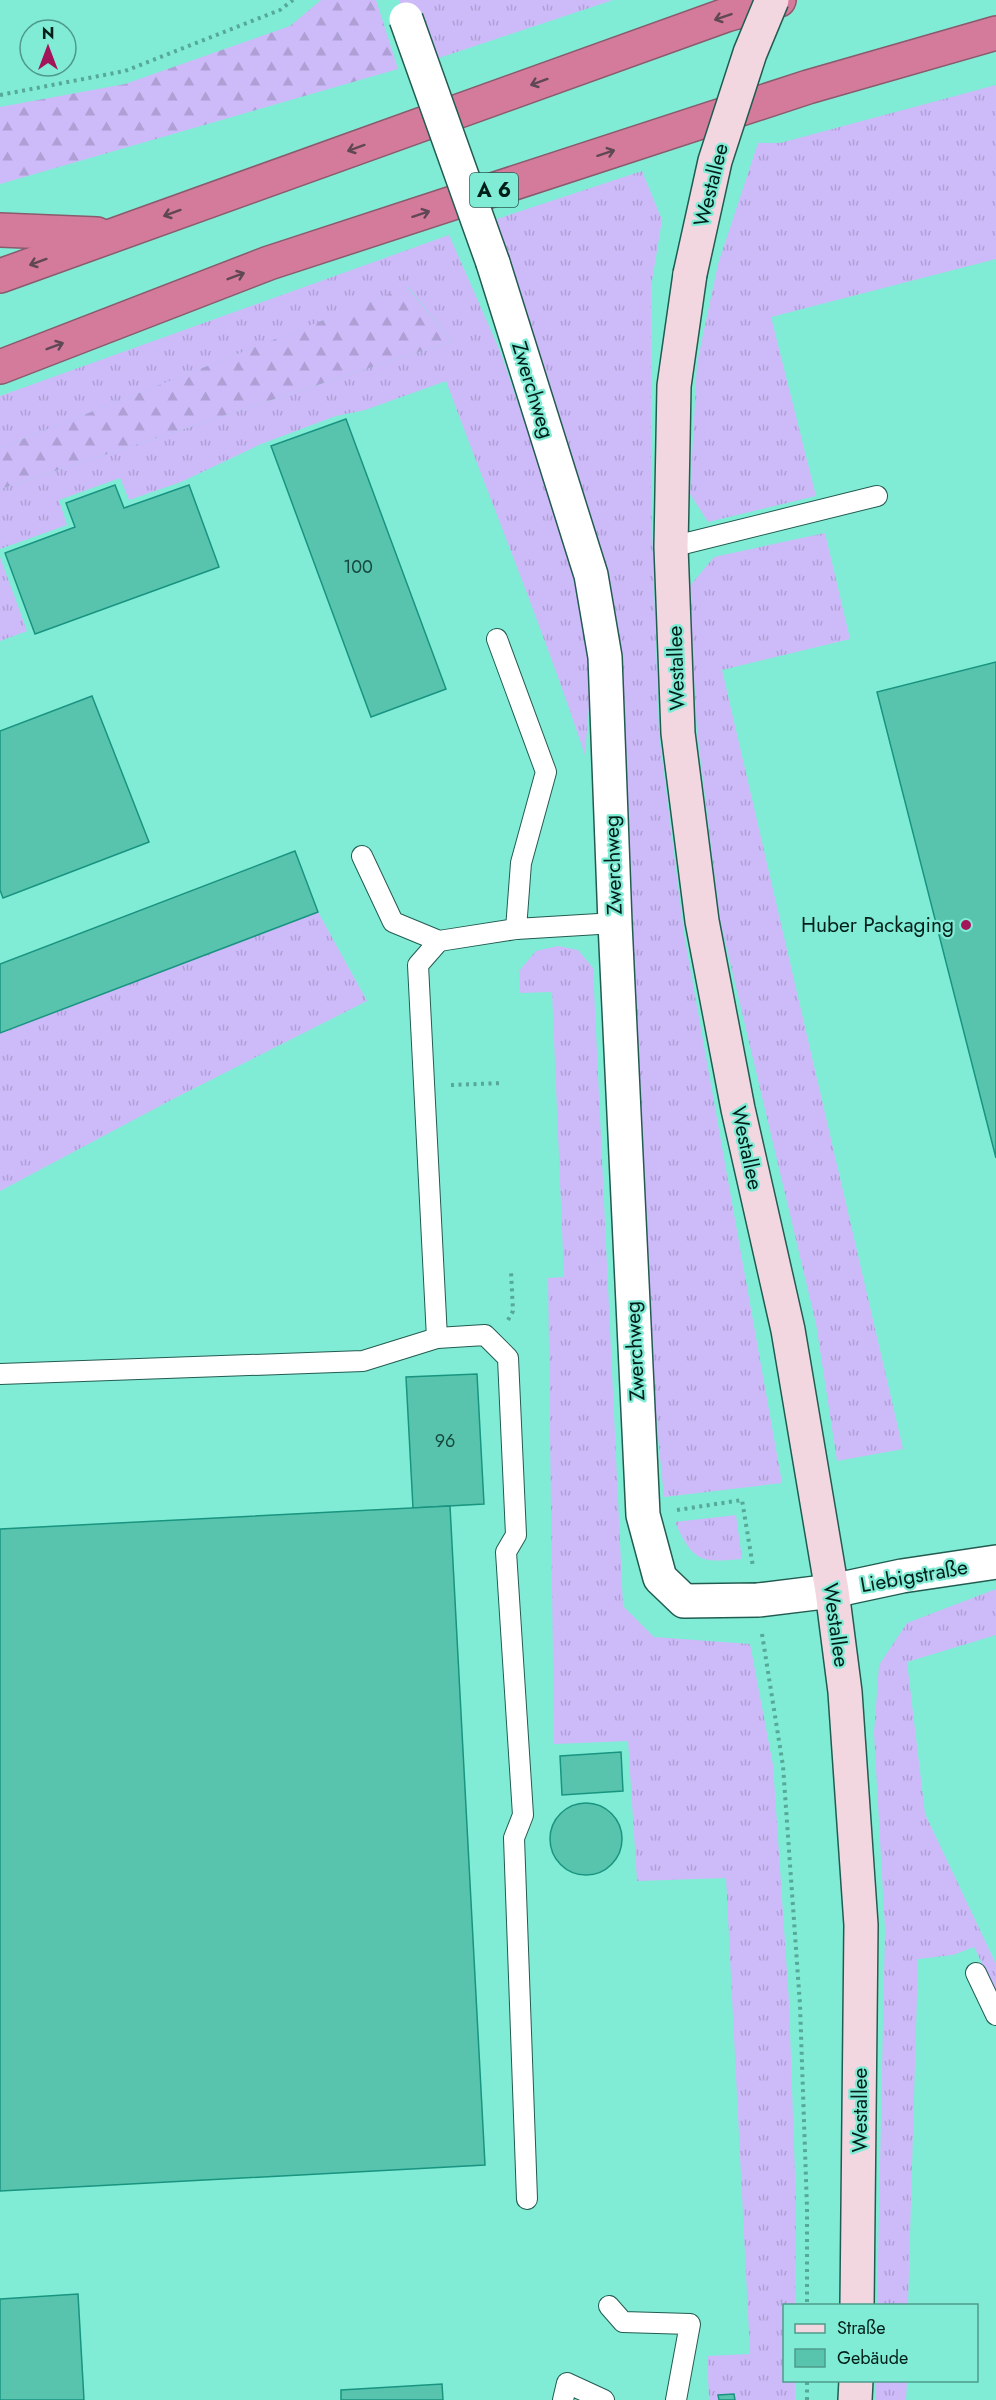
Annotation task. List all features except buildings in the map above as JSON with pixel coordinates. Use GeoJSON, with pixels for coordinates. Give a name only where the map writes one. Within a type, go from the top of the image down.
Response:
{"type":"FeatureCollection","features":[{"type":"Feature","properties":{"kind":"highway"},"geometry":{"type":"LineString","coordinates":[[0,276],[715,19],[779,0]]}},
{"type":"Feature","properties":{"kind":"highway","name":"A 6"},"geometry":{"type":"LineString","coordinates":[[0,367],[269,263],[808,87],[996,33]]}},
{"type":"Feature","properties":{"kind":"highway"},"geometry":{"type":"LineString","coordinates":[[0,230],[112,235]]}},
{"type":"Feature","properties":{"kind":"main road","name":"Westallee"},"geometry":{"type":"LineString","coordinates":[[772,0],[750,52],[715,161],[690,274],[674,386],[671,547],[678,733],[702,921],[738,1109],[788,1330],[832,1591],[845,1692],[861,1925],[857,2304]]}},
{"type":"Feature","properties":{"kind":"main road"},"geometry":{"type":"LineString","coordinates":[[855,2382],[855,2400]]}},
{"type":"Feature","properties":{"kind":"street","name":"Zwerchweg"},"geometry":{"type":"LineString","coordinates":[[402,10],[493,263],[591,575],[606,657],[615,923],[643,1515],[660,1578],[684,1601],[758,1600],[832,1591]]}},
{"type":"Feature","properties":{"kind":"street","name":"Liebigstraße"},"geometry":{"type":"LineString","coordinates":[[832,1591],[902,1576],[996,1562]]}},
{"type":"Feature","properties":{"kind":"lane"},"geometry":{"type":"LineString","coordinates":[[671,547],[877,496]]}},
{"type":"Feature","properties":{"kind":"lane"},"geometry":{"type":"LineString","coordinates":[[497,639],[546,772],[521,863],[516,929]]}},
{"type":"Feature","properties":{"kind":"lane"},"geometry":{"type":"LineString","coordinates":[[362,856],[393,922],[439,941],[516,929],[615,923]]}},
{"type":"Feature","properties":{"kind":"lane"},"geometry":{"type":"LineString","coordinates":[[437,1338],[426,1085],[418,965],[439,941]]}},
{"type":"Feature","properties":{"kind":"lane"},"geometry":{"type":"LineString","coordinates":[[0,1374],[363,1361],[437,1338],[484,1335],[508,1358],[516,1535],[507,1551],[523,1815],[514,1838],[527,2199]]}},
{"type":"Feature","properties":{"kind":"lane"},"geometry":{"type":"LineString","coordinates":[[976,1972],[996,2015]]}},
{"type":"Feature","properties":{"kind":"lane"},"geometry":{"type":"LineString","coordinates":[[609,2306],[623,2322],[690,2324],[676,2400]]}},
{"type":"Feature","properties":{"kind":"lane"},"geometry":{"type":"LineString","coordinates":[[563,2400],[567,2383],[604,2400]]}},
{"type":"Feature","properties":{"kind":"path"},"geometry":{"type":"LineString","coordinates":[[0,95],[125,71],[280,10],[293,0]]}},
{"type":"Feature","properties":{"kind":"path"},"geometry":{"type":"LineString","coordinates":[[426,1085],[503,1083]]}},
{"type":"Feature","properties":{"kind":"path"},"geometry":{"type":"LineString","coordinates":[[493,1344],[513,1311],[511,1271]]}},
{"type":"Feature","properties":{"kind":"path"},"geometry":{"type":"LineString","coordinates":[[643,1515],[742,1500],[783,1766],[800,2006],[807,2208],[807,2304]]}},
{"type":"Feature","properties":{"kind":"path"},"geometry":{"type":"LineString","coordinates":[[807,2382],[807,2400]]}},
{"type":"Feature","properties":{"kind":"green space"},"geometry":{"type":"Polygon","coordinates":[[[321,0],[376,0],[398,69],[0,184],[0,107],[125,84],[290,26],[321,0]]]}},
{"type":"Feature","properties":{"kind":"green space"},"geometry":{"type":"Polygon","coordinates":[[[399,0],[613,0],[421,64],[399,0]]]}},
{"type":"Feature","properties":{"kind":"green space"},"geometry":{"type":"Polygon","coordinates":[[[996,85],[996,259],[771,317],[816,496],[708,522],[690,494],[697,363],[718,264],[758,143],[780,143],[996,85]]]}},
{"type":"Feature","properties":{"kind":"green space"},"geometry":{"type":"Polygon","coordinates":[[[642,171],[662,220],[651,287],[651,500],[659,734],[684,934],[782,1483],[664,1497],[654,1397],[626,922],[617,648],[491,221],[642,171]]]}},
{"type":"Feature","properties":{"kind":"green space"},"geometry":{"type":"Polygon","coordinates":[[[449,235],[500,351],[576,572],[593,656],[585,755],[535,614],[446,381],[365,410],[336,416],[261,444],[181,482],[129,500],[120,478],[59,500],[67,525],[0,549],[0,489],[452,341],[408,287],[0,448],[0,396],[449,235]]]}},
{"type":"Feature","properties":{"kind":"green space"},"geometry":{"type":"Polygon","coordinates":[[[407,287],[452,341],[0,489],[0,448],[407,287]]]}},
{"type":"Feature","properties":{"kind":"green space"},"geometry":{"type":"Polygon","coordinates":[[[825,533],[850,639],[722,670],[903,1449],[837,1461],[816,1324],[720,920],[697,731],[689,587],[714,557],[825,533]]]}},
{"type":"Feature","properties":{"kind":"green space"},"geometry":{"type":"Polygon","coordinates":[[[0,557],[27,631],[0,641],[0,557]]]}},
{"type":"Feature","properties":{"kind":"green space"},"geometry":{"type":"Polygon","coordinates":[[[318,912],[367,1001],[171,1100],[0,1191],[0,1033],[318,912]]]}},
{"type":"Feature","properties":{"kind":"green space"},"geometry":{"type":"Polygon","coordinates":[[[558,946],[578,950],[593,968],[623,1606],[654,1637],[750,1644],[773,1765],[789,2002],[796,2204],[795,2304],[783,2304],[783,2382],[795,2382],[795,2400],[709,2400],[707,2356],[750,2354],[726,1878],[637,1881],[628,1741],[554,1744],[548,1278],[564,1277],[552,992],[520,993],[519,971],[536,951],[558,946]]]}},
{"type":"Feature","properties":{"kind":"green space"},"geometry":{"type":"Polygon","coordinates":[[[736,1515],[742,1559],[716,1561],[700,1557],[687,1545],[675,1522],[736,1515]]]}},
{"type":"Feature","properties":{"kind":"green space"},"geometry":{"type":"Polygon","coordinates":[[[996,1589],[996,1635],[907,1662],[925,1814],[996,1964],[996,1993],[974,1947],[953,1955],[918,1959],[908,2304],[877,2304],[885,1929],[874,1733],[879,1665],[907,1623],[996,1589]]]}},
{"type":"Feature","properties":{"kind":"green space"},"geometry":{"type":"Polygon","coordinates":[[[875,2382],[907,2382],[906,2400],[875,2400],[875,2382]]]}},
{"type":"Feature","properties":{"kind":"place","name":"Huber Packaging"},"geometry":{"type":"Point","coordinates":[966,925]}}]}
